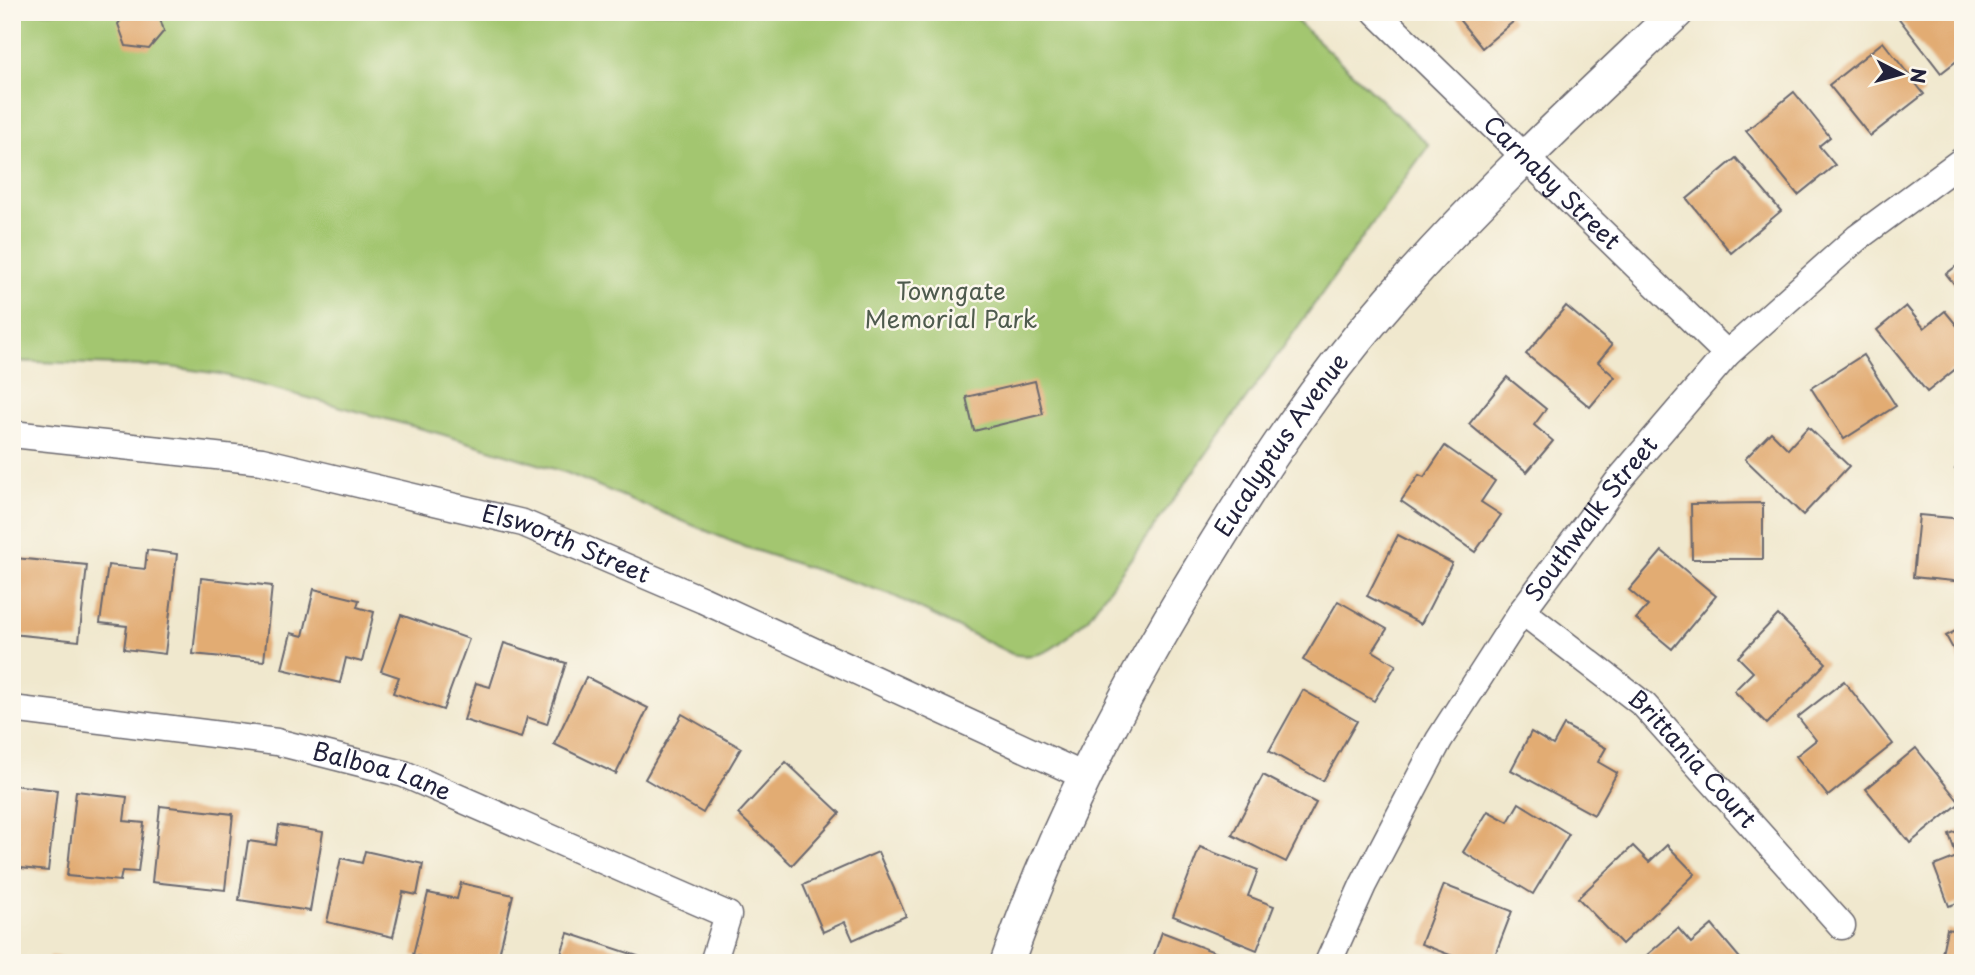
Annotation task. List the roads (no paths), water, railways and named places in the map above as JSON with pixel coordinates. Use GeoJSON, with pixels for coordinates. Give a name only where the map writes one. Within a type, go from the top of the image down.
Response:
{"type":"FeatureCollection","features":[{"type":"Feature","properties":{"kind":"street","name":"Carnaby Street"},"geometry":{"type":"LineString","coordinates":[[1376,12],[1454,85],[1522,158],[1727,354]]}},
{"type":"Feature","properties":{"kind":"street","name":"Eucalyptus Avenue"},"geometry":{"type":"LineString","coordinates":[[1007,963],[1084,776],[1172,614],[1269,459],[1335,366],[1377,315],[1522,158],[1677,12]]}},
{"type":"Feature","properties":{"kind":"street","name":"Southwalk Street"},"geometry":{"type":"LineString","coordinates":[[1328,963],[1363,885],[1439,740],[1522,611],[1619,481],[1727,354],[1857,238],[1963,160]]}},
{"type":"Feature","properties":{"kind":"street","name":"Elsworth Street"},"geometry":{"type":"LineString","coordinates":[[12,434],[262,461],[523,523],[716,606],[1084,776]]}},
{"type":"Feature","properties":{"kind":"street","name":"Brittania Court"},"geometry":{"type":"LineString","coordinates":[[1522,611],[1644,705],[1842,926]]}},
{"type":"Feature","properties":{"kind":"street","name":"Balboa Lane"},"geometry":{"type":"LineString","coordinates":[[12,709],[276,742],[404,774],[728,915],[713,963]]}},
{"type":"Feature","properties":{"kind":"park label","name":"Towngate Memorial Park"},"geometry":{"type":"Point","coordinates":[951,306]}}]}
